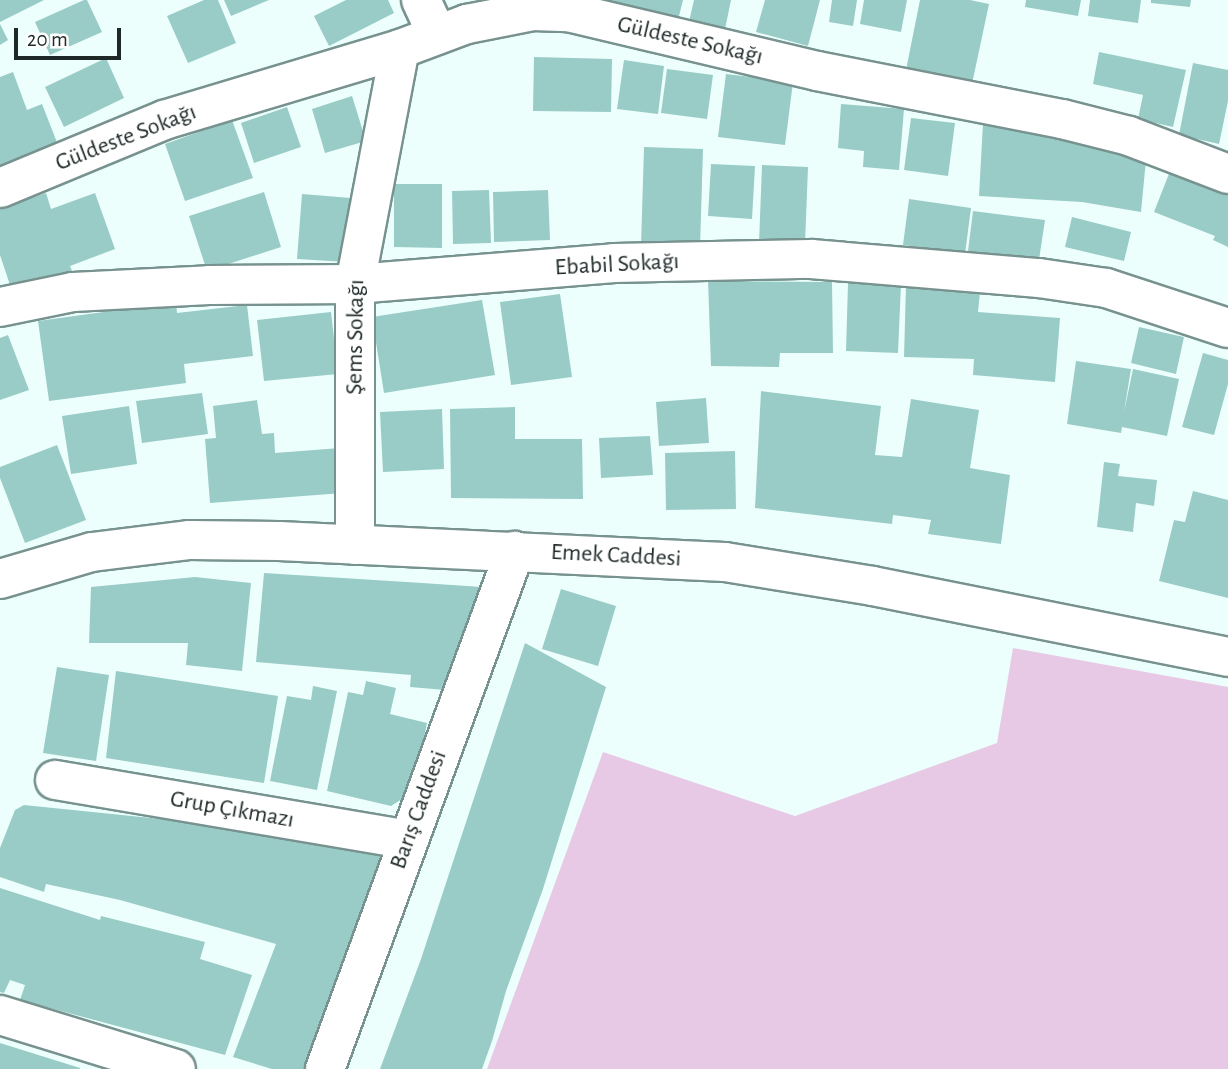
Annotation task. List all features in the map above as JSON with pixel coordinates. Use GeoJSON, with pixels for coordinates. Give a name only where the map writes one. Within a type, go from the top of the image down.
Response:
{"type":"FeatureCollection","features":[{"type":"Feature","properties":{"kind":"street"},"geometry":{"type":"LineString","coordinates":[[421,0],[437,35]]}},
{"type":"Feature","properties":{"kind":"street","name":"Güldeste Sokağı"},"geometry":{"type":"LineString","coordinates":[[0,188],[164,120],[400,49],[498,15],[533,11],[568,12],[817,71],[1062,119],[1129,136],[1228,174]]}},
{"type":"Feature","properties":{"kind":"street","name":"Şems Sokağı"},"geometry":{"type":"LineString","coordinates":[[355,545],[355,284],[400,49]]}},
{"type":"Feature","properties":{"kind":"street","name":"Ebabil Sokağı"},"geometry":{"type":"LineString","coordinates":[[0,307],[73,292],[209,285],[355,284],[614,263],[811,260],[1039,278],[1105,288],[1228,328]]}},
{"type":"Feature","properties":{"kind":"street","name":"Emek Caddesi"},"geometry":{"type":"LineString","coordinates":[[0,579],[92,552],[190,540],[515,551],[725,562],[873,586],[1228,657]]}},
{"type":"Feature","properties":{"kind":"street","name":"Barış Caddesi"},"geometry":{"type":"LineString","coordinates":[[325,1069],[515,551]]}},
{"type":"Feature","properties":{"kind":"street","name":"Grup Çıkmazı"},"geometry":{"type":"LineString","coordinates":[[55,780],[408,840]]}},
{"type":"Feature","properties":{"kind":"street"},"geometry":{"type":"LineString","coordinates":[[0,1016],[176,1069]]}},
{"type":"Feature","properties":{"kind":"shaded area"},"geometry":{"type":"Polygon","coordinates":[[[1013,648],[1228,687],[1228,1069],[487,1069],[603,752],[795,816],[997,743],[1013,648]]]}},
{"type":"Feature","properties":{"kind":"building"},"geometry":{"type":"Polygon","coordinates":[[[0,0],[44,0],[0,22],[0,0]]]}},
{"type":"Feature","properties":{"kind":"building"},"geometry":{"type":"Polygon","coordinates":[[[87,0],[102,32],[50,55],[35,22],[87,0]]]}},
{"type":"Feature","properties":{"kind":"building"},"geometry":{"type":"Polygon","coordinates":[[[204,0],[218,0],[236,43],[188,63],[167,16],[204,0]]]}},
{"type":"Feature","properties":{"kind":"building"},"geometry":{"type":"Polygon","coordinates":[[[224,0],[269,0],[231,16],[224,0]]]}},
{"type":"Feature","properties":{"kind":"building"},"geometry":{"type":"Polygon","coordinates":[[[346,0],[388,0],[394,13],[329,46],[314,16],[346,0]]]}},
{"type":"Feature","properties":{"kind":"building"},"geometry":{"type":"Polygon","coordinates":[[[607,0],[683,0],[678,20],[607,0]]]}},
{"type":"Feature","properties":{"kind":"building"},"geometry":{"type":"Polygon","coordinates":[[[694,0],[731,0],[724,34],[688,26],[694,0]]]}},
{"type":"Feature","properties":{"kind":"building"},"geometry":{"type":"Polygon","coordinates":[[[765,0],[820,0],[808,46],[756,32],[765,0]]]}},
{"type":"Feature","properties":{"kind":"building"},"geometry":{"type":"Polygon","coordinates":[[[832,0],[857,0],[853,26],[829,22],[832,0]]]}},
{"type":"Feature","properties":{"kind":"building"},"geometry":{"type":"Polygon","coordinates":[[[864,0],[907,0],[901,32],[860,24],[864,0]]]}},
{"type":"Feature","properties":{"kind":"building"},"geometry":{"type":"Polygon","coordinates":[[[920,0],[970,0],[989,4],[972,84],[906,70],[920,0]]]}},
{"type":"Feature","properties":{"kind":"building"},"geometry":{"type":"Polygon","coordinates":[[[1026,0],[1081,0],[1078,16],[1025,7],[1026,0]]]}},
{"type":"Feature","properties":{"kind":"building"},"geometry":{"type":"Polygon","coordinates":[[[1090,0],[1141,0],[1138,23],[1088,16],[1090,0]]]}},
{"type":"Feature","properties":{"kind":"building"},"geometry":{"type":"Polygon","coordinates":[[[1151,0],[1191,0],[1190,7],[1151,3],[1151,0]]]}},
{"type":"Feature","properties":{"kind":"building"},"geometry":{"type":"Polygon","coordinates":[[[0,24],[8,40],[0,45],[0,24]]]}},
{"type":"Feature","properties":{"kind":"building"},"geometry":{"type":"Polygon","coordinates":[[[1099,52],[1186,70],[1173,127],[1138,119],[1143,95],[1093,84],[1099,52]]]}},
{"type":"Feature","properties":{"kind":"building"},"geometry":{"type":"Polygon","coordinates":[[[534,57],[612,59],[611,112],[533,111],[534,57]]]}},
{"type":"Feature","properties":{"kind":"building"},"geometry":{"type":"Polygon","coordinates":[[[106,58],[124,98],[64,127],[45,87],[106,58]]]}},
{"type":"Feature","properties":{"kind":"building"},"geometry":{"type":"Polygon","coordinates":[[[624,60],[664,66],[658,114],[617,109],[624,60]]]}},
{"type":"Feature","properties":{"kind":"building"},"geometry":{"type":"Polygon","coordinates":[[[1193,63],[1228,70],[1228,101],[1219,144],[1179,135],[1193,63]]]}},
{"type":"Feature","properties":{"kind":"building"},"geometry":{"type":"Polygon","coordinates":[[[667,69],[713,75],[707,119],[661,113],[667,69]]]}},
{"type":"Feature","properties":{"kind":"building"},"geometry":{"type":"Polygon","coordinates":[[[13,72],[27,110],[42,104],[58,145],[0,168],[0,77],[13,72]]]}},
{"type":"Feature","properties":{"kind":"building"},"geometry":{"type":"Polygon","coordinates":[[[726,74],[793,82],[785,145],[718,137],[726,74]]]}},
{"type":"Feature","properties":{"kind":"building"},"geometry":{"type":"Polygon","coordinates":[[[352,96],[366,141],[325,153],[312,109],[352,96]]]}},
{"type":"Feature","properties":{"kind":"building"},"geometry":{"type":"Polygon","coordinates":[[[841,104],[904,109],[899,170],[863,167],[864,151],[838,148],[841,104]]]}},
{"type":"Feature","properties":{"kind":"building"},"geometry":{"type":"Polygon","coordinates":[[[287,107],[301,147],[254,163],[241,123],[287,107]]]}},
{"type":"Feature","properties":{"kind":"building"},"geometry":{"type":"Polygon","coordinates":[[[911,118],[955,123],[948,176],[904,170],[911,118]]]}},
{"type":"Feature","properties":{"kind":"building"},"geometry":{"type":"Polygon","coordinates":[[[232,120],[253,178],[185,201],[165,144],[232,120]]]}},
{"type":"Feature","properties":{"kind":"building"},"geometry":{"type":"Polygon","coordinates":[[[983,123],[1086,142],[1146,160],[1141,212],[1082,202],[979,196],[983,123]]]}},
{"type":"Feature","properties":{"kind":"building"},"geometry":{"type":"Polygon","coordinates":[[[644,147],[703,149],[700,248],[641,246],[644,147]]]}},
{"type":"Feature","properties":{"kind":"building"},"geometry":{"type":"Polygon","coordinates":[[[711,164],[755,166],[752,219],[708,216],[711,164]]]}},
{"type":"Feature","properties":{"kind":"building"},"geometry":{"type":"Polygon","coordinates":[[[762,165],[808,167],[805,244],[759,243],[762,165]]]}},
{"type":"Feature","properties":{"kind":"building"},"geometry":{"type":"Polygon","coordinates":[[[1172,166],[1228,188],[1228,247],[1213,240],[1215,236],[1154,212],[1172,166]]]}},
{"type":"Feature","properties":{"kind":"building"},"geometry":{"type":"Polygon","coordinates":[[[394,184],[442,184],[442,248],[394,247],[394,184]]]}},
{"type":"Feature","properties":{"kind":"building"},"geometry":{"type":"Polygon","coordinates":[[[489,190],[491,243],[453,244],[452,191],[489,190]]]}},
{"type":"Feature","properties":{"kind":"building"},"geometry":{"type":"Polygon","coordinates":[[[548,190],[550,240],[494,242],[493,192],[548,190]]]}},
{"type":"Feature","properties":{"kind":"building"},"geometry":{"type":"Polygon","coordinates":[[[264,192],[281,247],[207,271],[189,216],[264,192]]]}},
{"type":"Feature","properties":{"kind":"building"},"geometry":{"type":"Polygon","coordinates":[[[46,193],[51,209],[95,193],[115,249],[70,266],[72,271],[12,291],[0,255],[0,208],[46,193]]]}},
{"type":"Feature","properties":{"kind":"building"},"geometry":{"type":"Polygon","coordinates":[[[302,194],[351,198],[347,262],[297,259],[302,194]]]}},
{"type":"Feature","properties":{"kind":"building"},"geometry":{"type":"Polygon","coordinates":[[[909,199],[971,208],[965,254],[903,245],[909,199]]]}},
{"type":"Feature","properties":{"kind":"building"},"geometry":{"type":"Polygon","coordinates":[[[973,211],[1045,220],[1039,260],[968,251],[973,211]]]}},
{"type":"Feature","properties":{"kind":"building"},"geometry":{"type":"Polygon","coordinates":[[[1072,217],[1131,232],[1124,261],[1065,247],[1072,217]]]}},
{"type":"Feature","properties":{"kind":"building"},"geometry":{"type":"Polygon","coordinates":[[[708,281],[832,282],[833,353],[780,353],[779,367],[711,366],[708,281]]]}},
{"type":"Feature","properties":{"kind":"building"},"geometry":{"type":"Polygon","coordinates":[[[848,283],[901,284],[898,353],[846,351],[848,283]]]}},
{"type":"Feature","properties":{"kind":"building"},"geometry":{"type":"Polygon","coordinates":[[[906,285],[980,292],[978,312],[1060,318],[1055,382],[973,375],[974,359],[904,357],[906,285]]]}},
{"type":"Feature","properties":{"kind":"building"},"geometry":{"type":"Polygon","coordinates":[[[560,294],[572,377],[511,385],[500,302],[560,294]]]}},
{"type":"Feature","properties":{"kind":"building"},"geometry":{"type":"Polygon","coordinates":[[[482,300],[495,375],[384,393],[372,317],[482,300]]]}},
{"type":"Feature","properties":{"kind":"building"},"geometry":{"type":"Polygon","coordinates":[[[176,302],[177,313],[247,305],[253,356],[184,364],[186,383],[49,401],[38,321],[176,302]]]}},
{"type":"Feature","properties":{"kind":"building"},"geometry":{"type":"Polygon","coordinates":[[[331,312],[338,374],[264,381],[257,320],[331,312]]]}},
{"type":"Feature","properties":{"kind":"building"},"geometry":{"type":"Polygon","coordinates":[[[1139,327],[1184,337],[1176,374],[1131,363],[1139,327]]]}},
{"type":"Feature","properties":{"kind":"building"},"geometry":{"type":"Polygon","coordinates":[[[8,335],[29,390],[0,400],[0,338],[8,335]]]}},
{"type":"Feature","properties":{"kind":"building"},"geometry":{"type":"Polygon","coordinates":[[[1203,353],[1228,360],[1228,384],[1214,435],[1182,427],[1203,353]]]}},
{"type":"Feature","properties":{"kind":"building"},"geometry":{"type":"Polygon","coordinates":[[[1076,361],[1131,369],[1124,412],[1133,369],[1179,379],[1167,436],[1122,427],[1121,433],[1067,424],[1076,361]]]}},
{"type":"Feature","properties":{"kind":"building"},"geometry":{"type":"Polygon","coordinates":[[[761,391],[881,406],[875,455],[902,457],[911,399],[979,410],[970,468],[1010,475],[1001,544],[928,534],[931,520],[893,515],[892,524],[755,508],[761,391]]]}},
{"type":"Feature","properties":{"kind":"building"},"geometry":{"type":"Polygon","coordinates":[[[202,393],[208,434],[142,443],[136,401],[202,393]]]}},
{"type":"Feature","properties":{"kind":"building"},"geometry":{"type":"Polygon","coordinates":[[[706,398],[709,443],[659,446],[656,402],[706,398]]]}},
{"type":"Feature","properties":{"kind":"building"},"geometry":{"type":"Polygon","coordinates":[[[257,400],[262,434],[274,433],[275,453],[340,448],[343,493],[210,503],[205,439],[216,438],[213,406],[257,400]]]}},
{"type":"Feature","properties":{"kind":"building"},"geometry":{"type":"Polygon","coordinates":[[[129,406],[137,464],[71,474],[62,416],[129,406]]]}},
{"type":"Feature","properties":{"kind":"building"},"geometry":{"type":"Polygon","coordinates":[[[515,407],[515,439],[582,439],[583,499],[451,498],[450,409],[515,407]]]}},
{"type":"Feature","properties":{"kind":"building"},"geometry":{"type":"Polygon","coordinates":[[[442,409],[444,469],[383,472],[380,412],[442,409]]]}},
{"type":"Feature","properties":{"kind":"building"},"geometry":{"type":"Polygon","coordinates":[[[650,436],[653,475],[601,478],[599,438],[650,436]]]}},
{"type":"Feature","properties":{"kind":"building"},"geometry":{"type":"Polygon","coordinates":[[[57,445],[86,520],[25,543],[0,478],[0,467],[57,445]]]}},
{"type":"Feature","properties":{"kind":"building"},"geometry":{"type":"Polygon","coordinates":[[[735,451],[736,509],[666,510],[665,453],[735,451]]]}},
{"type":"Feature","properties":{"kind":"building"},"geometry":{"type":"Polygon","coordinates":[[[1104,462],[1120,464],[1118,476],[1157,480],[1154,506],[1136,503],[1133,532],[1097,527],[1104,462]]]}},
{"type":"Feature","properties":{"kind":"building"},"geometry":{"type":"Polygon","coordinates":[[[1193,491],[1228,500],[1228,598],[1159,581],[1174,520],[1185,522],[1193,491]]]}},
{"type":"Feature","properties":{"kind":"building"},"geometry":{"type":"Polygon","coordinates":[[[264,573],[482,587],[445,690],[410,687],[411,675],[256,662],[264,573]]]}},
{"type":"Feature","properties":{"kind":"building"},"geometry":{"type":"Polygon","coordinates":[[[195,577],[251,583],[242,671],[186,665],[188,643],[89,643],[91,587],[195,577]]]}},
{"type":"Feature","properties":{"kind":"building"},"geometry":{"type":"Polygon","coordinates":[[[561,589],[616,606],[598,666],[542,649],[561,589]]]}},
{"type":"Feature","properties":{"kind":"building"},"geometry":{"type":"Polygon","coordinates":[[[525,643],[606,687],[492,1041],[482,1069],[380,1069],[421,959],[525,643]]]}},
{"type":"Feature","properties":{"kind":"building"},"geometry":{"type":"Polygon","coordinates":[[[57,667],[109,675],[96,761],[43,753],[57,667]]]}},
{"type":"Feature","properties":{"kind":"building"},"geometry":{"type":"Polygon","coordinates":[[[116,671],[278,696],[264,783],[106,758],[116,671]]]}},
{"type":"Feature","properties":{"kind":"building"},"geometry":{"type":"Polygon","coordinates":[[[366,681],[396,688],[390,714],[427,723],[413,792],[391,806],[327,791],[348,692],[363,695],[366,681]]]}},
{"type":"Feature","properties":{"kind":"building"},"geometry":{"type":"Polygon","coordinates":[[[313,686],[337,691],[317,790],[270,781],[287,696],[311,700],[313,686]]]}},
{"type":"Feature","properties":{"kind":"building"},"geometry":{"type":"Polygon","coordinates":[[[24,805],[239,827],[390,857],[313,1069],[272,1069],[233,1057],[276,944],[120,900],[46,884],[44,892],[0,877],[0,848],[15,810],[24,805]]]}},
{"type":"Feature","properties":{"kind":"building"},"geometry":{"type":"Polygon","coordinates":[[[0,888],[100,920],[101,916],[205,942],[200,959],[252,975],[225,1055],[20,1000],[25,985],[10,980],[4,993],[0,992],[0,888]]]}},
{"type":"Feature","properties":{"kind":"building"},"geometry":{"type":"Polygon","coordinates":[[[0,1043],[80,1068],[80,1069],[0,1069],[0,1043]]]}}]}
